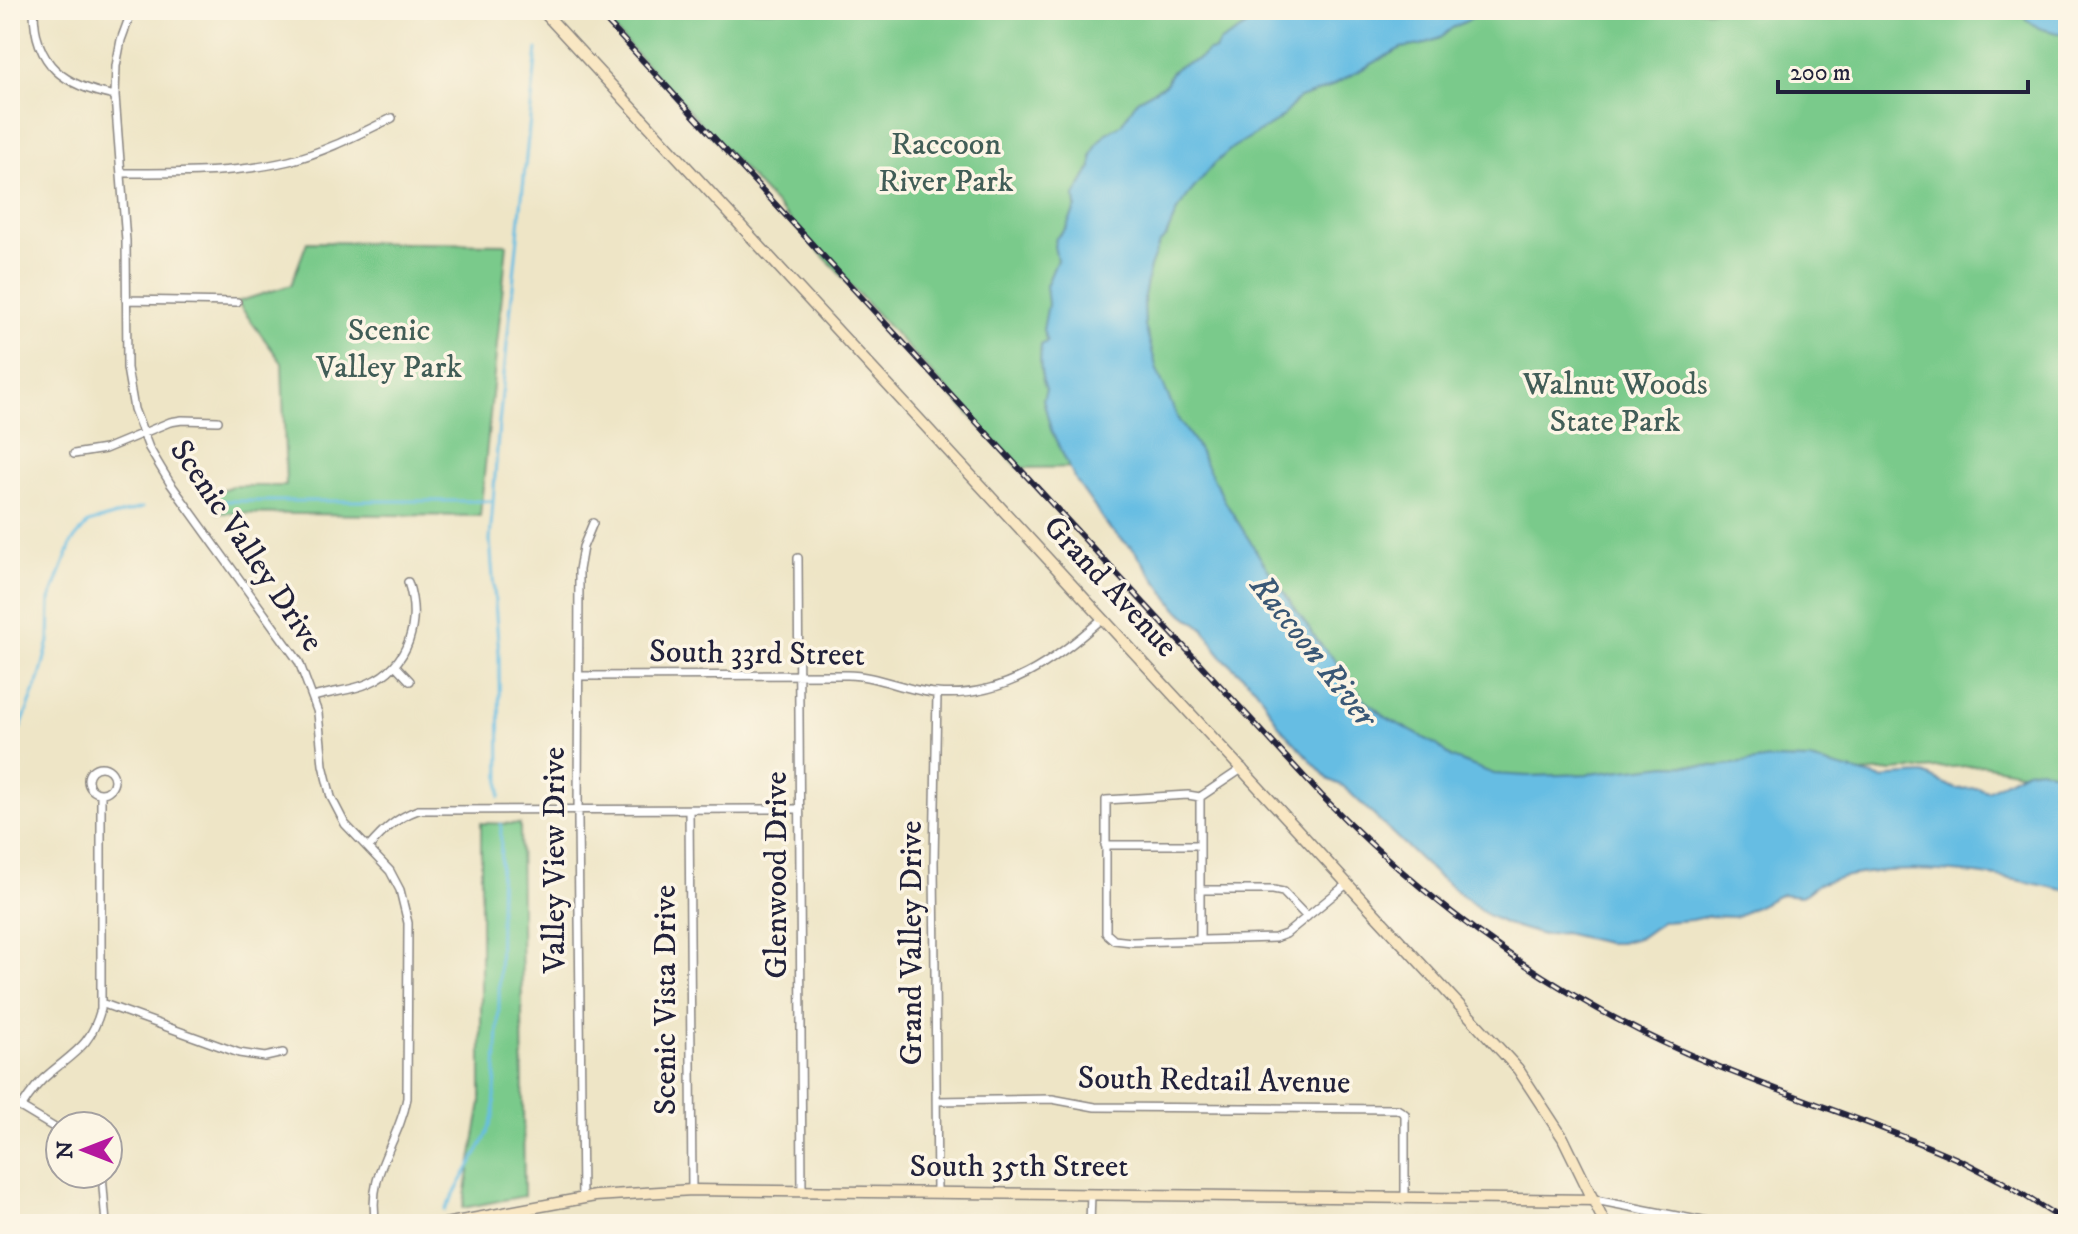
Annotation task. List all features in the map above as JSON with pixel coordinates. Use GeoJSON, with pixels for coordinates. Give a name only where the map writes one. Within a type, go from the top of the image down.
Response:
{"type":"FeatureCollection","features":[{"type":"Feature","properties":{"kind":"main road","name":"Grand Avenue"},"geometry":{"type":"LineString","coordinates":[[542,10],[1518,1069],[1563,1138],[1605,1224]]}},
{"type":"Feature","properties":{"kind":"main road","name":"South 35th Street"},"geometry":{"type":"LineString","coordinates":[[445,1224],[582,1199],[692,1190],[1595,1200]]}},
{"type":"Feature","properties":{"kind":"street"},"geometry":{"type":"LineString","coordinates":[[34,10],[38,42],[56,71],[87,90],[115,96]]}},
{"type":"Feature","properties":{"kind":"street","name":"Scenic Valley Drive"},"geometry":{"type":"LineString","coordinates":[[132,10],[121,40],[115,96],[126,241],[127,368],[134,409],[143,434],[170,483],[299,662],[318,713],[326,781],[331,797],[345,824],[390,871],[400,890],[408,923],[407,1098],[404,1115],[376,1180],[373,1198],[376,1224]]}},
{"type":"Feature","properties":{"kind":"street"},"geometry":{"type":"LineString","coordinates":[[121,173],[233,171],[289,161],[346,141],[392,118]]}},
{"type":"Feature","properties":{"kind":"street"},"geometry":{"type":"LineString","coordinates":[[126,300],[237,302]]}},
{"type":"Feature","properties":{"kind":"street"},"geometry":{"type":"LineString","coordinates":[[74,454],[105,449],[163,424],[182,420],[218,421]]}},
{"type":"Feature","properties":{"kind":"street","name":"Valley View Drive"},"geometry":{"type":"LineString","coordinates":[[582,1199],[579,570],[583,547],[593,523]]}},
{"type":"Feature","properties":{"kind":"street","name":"Glenwood Drive"},"geometry":{"type":"LineString","coordinates":[[798,558],[802,1192]]}},
{"type":"Feature","properties":{"kind":"street"},"geometry":{"type":"LineString","coordinates":[[314,697],[369,683],[395,665],[408,644],[414,621],[408,582]]}},
{"type":"Feature","properties":{"kind":"street","name":"South 33rd Street"},"geometry":{"type":"LineString","coordinates":[[579,676],[852,675],[937,693],[989,688],[1030,674],[1060,656],[1103,618]]}},
{"type":"Feature","properties":{"kind":"street"},"geometry":{"type":"LineString","coordinates":[[395,665],[410,681]]}},
{"type":"Feature","properties":{"kind":"street","name":"Grand Valley Drive"},"geometry":{"type":"LineString","coordinates":[[937,693],[934,863],[937,1193]]}},
{"type":"Feature","properties":{"kind":"street"},"geometry":{"type":"LineString","coordinates":[[1243,768],[1200,797],[1106,800],[1106,933],[1114,940],[1132,942],[1275,938],[1286,934],[1348,883]]}},
{"type":"Feature","properties":{"kind":"street"},"geometry":{"type":"LineString","coordinates":[[21,1108],[41,1080],[84,1046],[97,1025],[101,1003],[101,793]]}},
{"type":"Feature","properties":{"kind":"street"},"geometry":{"type":"LineString","coordinates":[[1200,797],[1200,939]]}},
{"type":"Feature","properties":{"kind":"street"},"geometry":{"type":"LineString","coordinates":[[368,848],[385,827],[418,810],[800,809]]}},
{"type":"Feature","properties":{"kind":"street","name":"Scenic Vista Drive"},"geometry":{"type":"LineString","coordinates":[[689,810],[692,1190]]}},
{"type":"Feature","properties":{"kind":"street"},"geometry":{"type":"LineString","coordinates":[[1105,845],[1200,845]]}},
{"type":"Feature","properties":{"kind":"street"},"geometry":{"type":"LineString","coordinates":[[1200,890],[1283,892],[1307,917]]}},
{"type":"Feature","properties":{"kind":"street"},"geometry":{"type":"LineString","coordinates":[[101,1003],[239,1053],[265,1057],[283,1053]]}},
{"type":"Feature","properties":{"kind":"street","name":"South Redtail Avenue"},"geometry":{"type":"LineString","coordinates":[[937,1101],[1052,1099],[1095,1107],[1397,1109],[1405,1114],[1405,1197]]}},
{"type":"Feature","properties":{"kind":"street"},"geometry":{"type":"LineString","coordinates":[[10,1101],[44,1122]]}},
{"type":"Feature","properties":{"kind":"street"},"geometry":{"type":"LineString","coordinates":[[103,1190],[106,1224]]}},
{"type":"Feature","properties":{"kind":"street"},"geometry":{"type":"LineString","coordinates":[[1090,1224],[1091,1194]]}},
{"type":"Feature","properties":{"kind":"street"},"geometry":{"type":"LineString","coordinates":[[1595,1200],[1718,1224]]}},
{"type":"Feature","properties":{"kind":"green space","name":"Raccoon River Park"},"geometry":{"type":"Polygon","coordinates":[[[596,10],[1328,10],[1181,84],[1105,467],[1019,468],[596,10]]]}},
{"type":"Feature","properties":{"kind":"green space","name":"Walnut Woods State Park"},"geometry":{"type":"Polygon","coordinates":[[[1467,10],[2068,10],[2068,781],[1983,765],[1720,782],[1419,789],[1171,452],[1131,268],[1151,200],[1280,98],[1467,10]]]}},
{"type":"Feature","properties":{"kind":"green space","name":"Scenic Valley Park"},"geometry":{"type":"Polygon","coordinates":[[[307,242],[507,244],[480,516],[218,513],[208,495],[232,486],[286,486],[282,363],[237,302],[291,285],[307,242]]]}},
{"type":"Feature","properties":{"kind":"green space"},"geometry":{"type":"Polygon","coordinates":[[[481,823],[520,824],[524,1196],[463,1208],[481,1102],[481,823]]]}},
{"type":"Feature","properties":{"kind":"water","name":"Raccoon River"},"geometry":{"type":"Polygon","coordinates":[[[1273,10],[1489,10],[1452,28],[1440,38],[1401,48],[1326,89],[1299,98],[1279,120],[1232,148],[1214,164],[1177,211],[1150,267],[1144,296],[1145,326],[1157,370],[1178,419],[1265,565],[1320,644],[1364,699],[1387,718],[1437,745],[1452,758],[1494,774],[1588,774],[1667,765],[1718,766],[1771,759],[1810,760],[1884,779],[1924,774],[1956,789],[1988,791],[2026,770],[2040,768],[2068,778],[2068,891],[1977,874],[1912,870],[1880,872],[1821,883],[1800,896],[1782,894],[1735,917],[1709,916],[1662,922],[1641,937],[1620,943],[1606,943],[1564,933],[1543,935],[1487,915],[1434,873],[1343,786],[1329,780],[1280,727],[1256,688],[1222,657],[1203,628],[1177,609],[1134,550],[1110,529],[1076,481],[1051,430],[1043,399],[1046,389],[1040,362],[1041,344],[1047,342],[1043,330],[1048,304],[1046,286],[1057,260],[1056,238],[1066,228],[1076,207],[1075,196],[1092,167],[1097,144],[1106,133],[1121,125],[1137,100],[1166,84],[1179,66],[1215,50],[1219,43],[1273,10]]]}},
{"type":"Feature","properties":{"kind":"water"},"geometry":{"type":"Polygon","coordinates":[[[2029,11],[2068,14],[2068,36],[2039,28],[2026,19],[2029,11]]]}},
{"type":"Feature","properties":{"kind":"waterway"},"geometry":{"type":"LineString","coordinates":[[500,797],[499,653],[490,540],[537,49]]}},
{"type":"Feature","properties":{"kind":"waterway"},"geometry":{"type":"LineString","coordinates":[[213,501],[492,501]]}},
{"type":"Feature","properties":{"kind":"waterway"},"geometry":{"type":"LineString","coordinates":[[10,742],[21,727],[40,677],[49,641],[50,600],[72,542],[88,523],[142,508]]}},
{"type":"Feature","properties":{"kind":"waterway"},"geometry":{"type":"LineString","coordinates":[[445,1210],[485,1139],[494,1115],[501,824]]}},
{"type":"Feature","properties":{"kind":"railway"},"geometry":{"type":"LineString","coordinates":[[596,10],[1321,795],[1403,873],[1491,942],[1537,973],[1635,1029],[1720,1067],[1964,1162],[2068,1223]]}}]}
